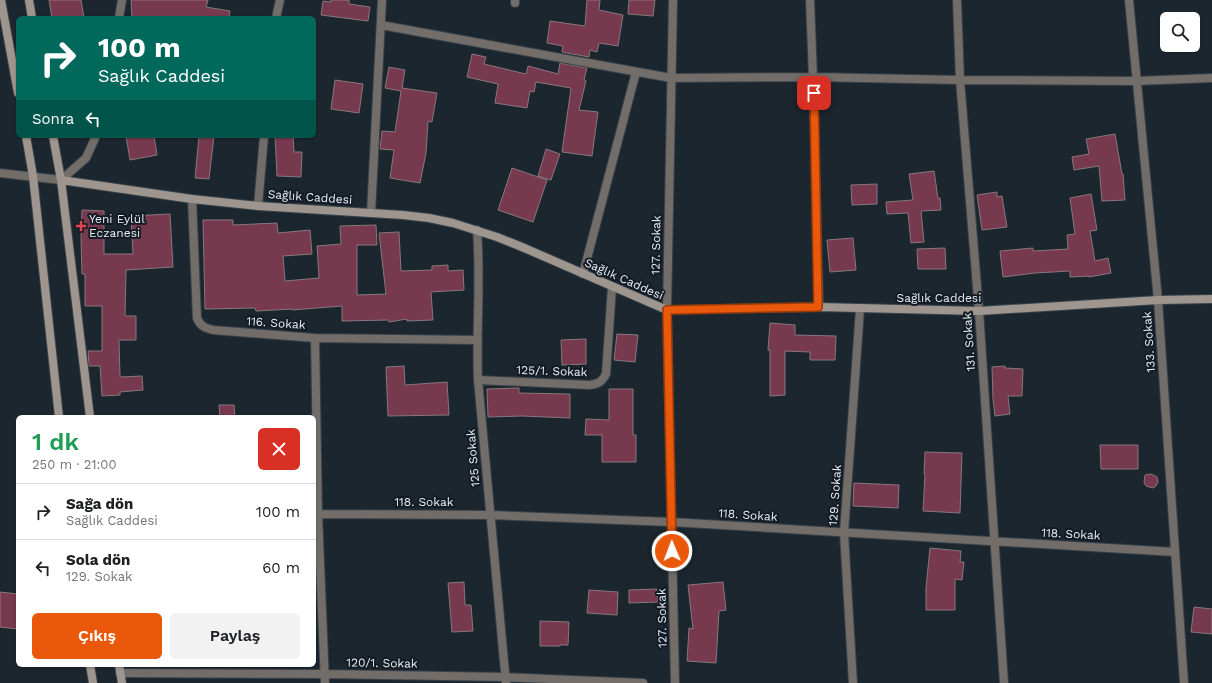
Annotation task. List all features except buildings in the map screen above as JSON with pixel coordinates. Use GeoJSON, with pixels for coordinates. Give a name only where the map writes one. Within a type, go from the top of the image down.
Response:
{"type":"FeatureCollection","features":[{"type":"Feature","properties":{"kind":"street"},"geometry":{"type":"LineString","coordinates":[[1,0],[16,82]]}},
{"type":"Feature","properties":{"kind":"street"},"geometry":{"type":"LineString","coordinates":[[29,0],[32,16]]}},
{"type":"Feature","properties":{"kind":"street"},"geometry":{"type":"LineString","coordinates":[[119,16],[122,0]]}},
{"type":"Feature","properties":{"kind":"street"},"geometry":{"type":"LineString","coordinates":[[276,16],[280,0]]}},
{"type":"Feature","properties":{"kind":"street"},"geometry":{"type":"LineString","coordinates":[[371,213],[382,0]]}},
{"type":"Feature","properties":{"kind":"street","name":"127. Sokak"},"geometry":{"type":"LineString","coordinates":[[673,0],[667,310],[675,683]]}},
{"type":"Feature","properties":{"kind":"street"},"geometry":{"type":"LineString","coordinates":[[810,0],[818,307]]}},
{"type":"Feature","properties":{"kind":"street","name":"131. Sokak"},"geometry":{"type":"LineString","coordinates":[[956,0],[960,80],[979,311],[1004,683]]}},
{"type":"Feature","properties":{"kind":"street","name":"133. Sokak"},"geometry":{"type":"LineString","coordinates":[[1129,0],[1158,300],[1184,683]]}},
{"type":"Feature","properties":{"kind":"street"},"geometry":{"type":"LineString","coordinates":[[381,25],[672,78],[813,77],[1136,81],[1212,78]]}},
{"type":"Feature","properties":{"kind":"street"},"geometry":{"type":"LineString","coordinates":[[583,274],[636,72]]}},
{"type":"Feature","properties":{"kind":"street"},"geometry":{"type":"LineString","coordinates":[[26,138],[33,176],[59,415]]}},
{"type":"Feature","properties":{"kind":"street"},"geometry":{"type":"LineString","coordinates":[[54,138],[61,180],[90,415]]}},
{"type":"Feature","properties":{"kind":"street"},"geometry":{"type":"LineString","coordinates":[[0,173],[61,180],[86,158],[95,138]]}},
{"type":"Feature","properties":{"kind":"street"},"geometry":{"type":"LineString","coordinates":[[258,206],[264,138]]}},
{"type":"Feature","properties":{"kind":"street","name":"Sağlık Caddesi"},"geometry":{"type":"LineString","coordinates":[[61,180],[192,200],[429,218],[453,223],[477,230],[522,247],[667,310],[818,307],[979,311],[1212,298]]}},
{"type":"Feature","properties":{"kind":"street","name":"116. Sokak"},"geometry":{"type":"LineString","coordinates":[[192,200],[198,318],[200,324],[213,330],[315,338],[477,340]]}},
{"type":"Feature","properties":{"kind":"street","name":"125 Sokak"},"geometry":{"type":"LineString","coordinates":[[477,230],[479,269],[477,340],[478,380],[506,680]]}},
{"type":"Feature","properties":{"kind":"street","name":"125/1. Sokak"},"geometry":{"type":"LineString","coordinates":[[478,380],[590,385],[597,384],[603,380],[606,374],[612,287]]}},
{"type":"Feature","properties":{"kind":"street","name":"129. Sokak"},"geometry":{"type":"LineString","coordinates":[[853,683],[844,533],[860,309]]}},
{"type":"Feature","properties":{"kind":"street"},"geometry":{"type":"LineString","coordinates":[[315,338],[318,514],[325,683]]}},
{"type":"Feature","properties":{"kind":"street","name":"118. Sokak"},"geometry":{"type":"LineString","coordinates":[[318,514],[490,515],[671,522],[1176,552]]}},
{"type":"Feature","properties":{"kind":"street"},"geometry":{"type":"LineString","coordinates":[[90,667],[93,683]]}},
{"type":"Feature","properties":{"kind":"street"},"geometry":{"type":"LineString","coordinates":[[120,669],[122,683]]}},
{"type":"Feature","properties":{"kind":"street","name":"120/1. Sokak"},"geometry":{"type":"LineString","coordinates":[[120,669],[643,683]]}},
{"type":"Feature","properties":{"kind":"place","name":"Yeni Eylül Eczanesi"},"geometry":{"type":"Point","coordinates":[81,226]}},
{"type":"Feature","properties":{"kind":"route"},"geometry":{"type":"LineString","coordinates":[[672,551],[667,310],[818,307],[814,93]]}}]}
